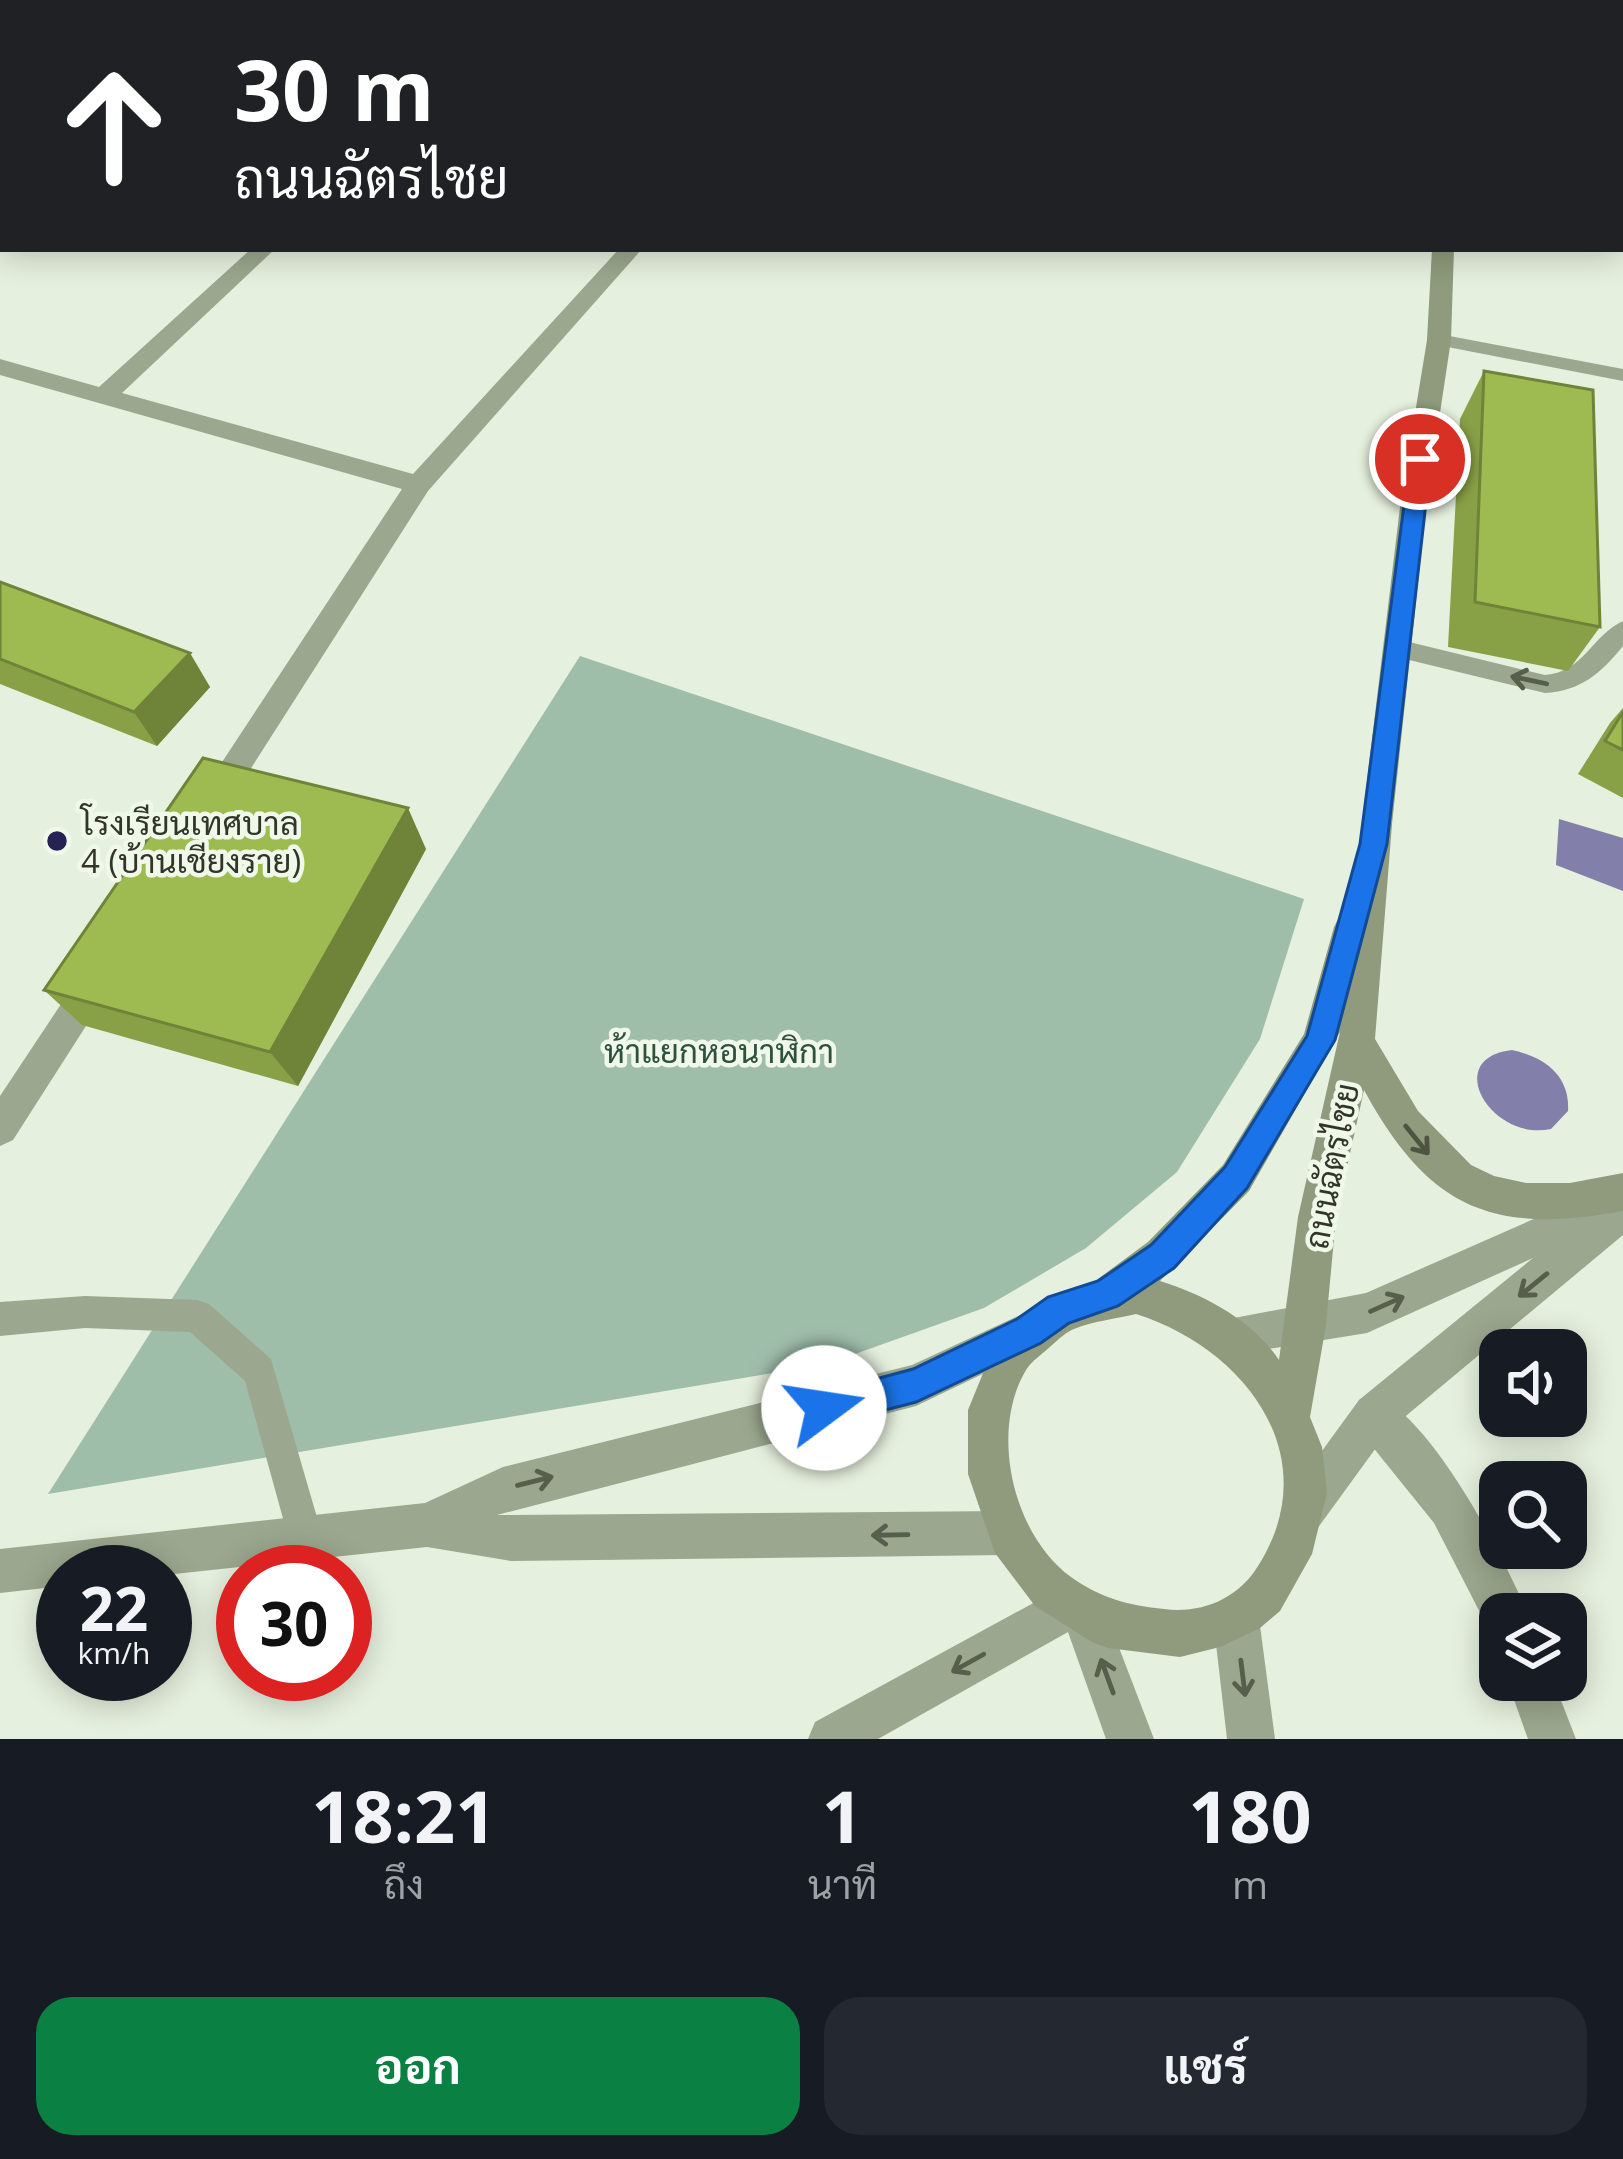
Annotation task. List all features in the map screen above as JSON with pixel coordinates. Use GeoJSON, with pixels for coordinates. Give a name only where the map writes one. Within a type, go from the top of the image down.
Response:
{"type":"FeatureCollection","features":[{"type":"Feature","properties":{"kind":"main road","name":"ถนนฉัตรไชย"},"geometry":{"type":"LineString","coordinates":[[1290,1415],[1317,1217],[1357,1041],[1374,844],[1439,340],[1443,252]]}},
{"type":"Feature","properties":{"kind":"main road","name":"ถนนฉัตรไชย"},"geometry":{"type":"LineString","coordinates":[[1107,1294],[1162,1256],[1236,1178],[1320,1040],[1374,844]]}},
{"type":"Feature","properties":{"kind":"main road"},"geometry":{"type":"LineString","coordinates":[[1357,1041],[1395,1113],[1437,1164],[1485,1196],[1532,1206],[1623,1195]]}},
{"type":"Feature","properties":{"kind":"main road"},"geometry":{"type":"LineString","coordinates":[[1107,1294],[1166,1299],[1232,1335],[1274,1383],[1301,1454],[1302,1514],[1289,1557],[1271,1586],[1236,1618],[1199,1633],[1161,1636],[1125,1630],[1077,1610],[1043,1580],[1007,1533],[989,1483],[986,1419],[1002,1370],[1029,1331],[1060,1309],[1107,1294]]}},
{"type":"Feature","properties":{"kind":"street"},"geometry":{"type":"LineString","coordinates":[[104,396],[261,252]]}},
{"type":"Feature","properties":{"kind":"street"},"geometry":{"type":"LineString","coordinates":[[196,826],[419,485],[628,252]]}},
{"type":"Feature","properties":{"kind":"street"},"geometry":{"type":"LineString","coordinates":[[0,367],[419,485]]}},
{"type":"Feature","properties":{"kind":"street"},"geometry":{"type":"LineString","coordinates":[[0,1128],[118,947]]}},
{"type":"Feature","properties":{"kind":"street"},"geometry":{"type":"LineString","coordinates":[[1232,1335],[1367,1313],[1623,1195]]}},
{"type":"Feature","properties":{"kind":"street"},"geometry":{"type":"LineString","coordinates":[[1302,1514],[1374,1415],[1623,1210]]}},
{"type":"Feature","properties":{"kind":"street"},"geometry":{"type":"LineString","coordinates":[[427,1526],[503,1489],[916,1385],[1029,1331]]}},
{"type":"Feature","properties":{"kind":"street"},"geometry":{"type":"LineString","coordinates":[[1374,1415],[1444,1494],[1497,1593]]}},
{"type":"Feature","properties":{"kind":"street"},"geometry":{"type":"LineString","coordinates":[[0,1571],[427,1526],[512,1539],[1007,1533]]}},
{"type":"Feature","properties":{"kind":"street"},"geometry":{"type":"LineString","coordinates":[[832,1739],[1077,1610],[1130,1739]]}},
{"type":"Feature","properties":{"kind":"street"},"geometry":{"type":"LineString","coordinates":[[1236,1618],[1251,1739]]}},
{"type":"Feature","properties":{"kind":"street"},"geometry":{"type":"LineString","coordinates":[[1538,1701],[1552,1739]]}},
{"type":"Feature","properties":{"kind":"lane"},"geometry":{"type":"LineString","coordinates":[[1439,340],[1623,375]]}},
{"type":"Feature","properties":{"kind":"lane"},"geometry":{"type":"LineString","coordinates":[[1397,648],[1545,684],[1567,684],[1592,667],[1623,630]]}},
{"type":"Feature","properties":{"kind":"lane"},"geometry":{"type":"LineString","coordinates":[[0,1319],[85,1312],[196,1316],[260,1371],[305,1538]]}},
{"type":"Feature","properties":{"kind":"green space","name":"ห้าแยกหอนาฬิกา"},"geometry":{"type":"Polygon","coordinates":[[[580,656],[1304,899],[1260,1039],[1177,1172],[1086,1248],[984,1308],[827,1364],[48,1494],[580,656]]]}},
{"type":"Feature","properties":{"kind":"shaded area"},"geometry":{"type":"Polygon","coordinates":[[[1559,819],[1623,838],[1623,891],[1556,865],[1559,819]]]}},
{"type":"Feature","properties":{"kind":"shaded area"},"geometry":{"type":"Polygon","coordinates":[[[1512,1050],[1544,1063],[1565,1087],[1568,1111],[1551,1129],[1529,1130],[1510,1123],[1482,1097],[1477,1082],[1480,1068],[1491,1056],[1512,1050]]]}},
{"type":"Feature","properties":{"kind":"building"},"geometry":{"type":"Polygon","coordinates":[[[1484,371],[1593,390],[1600,627],[1475,602],[1484,371]]]}},
{"type":"Feature","properties":{"kind":"building"},"geometry":{"type":"Polygon","coordinates":[[[0,582],[190,653],[134,712],[0,659],[0,582]]]}},
{"type":"Feature","properties":{"kind":"building"},"geometry":{"type":"Polygon","coordinates":[[[1623,712],[1623,750],[1605,741],[1623,712]]]}},
{"type":"Feature","properties":{"kind":"building"},"geometry":{"type":"Polygon","coordinates":[[[203,758],[408,808],[270,1052],[44,990],[203,758]]]}},
{"type":"Feature","properties":{"kind":"place","name":"โรงเรียนเทศบาล 4 (บ้านเชียงราย)"},"geometry":{"type":"Point","coordinates":[57,841]}},
{"type":"Feature","properties":{"kind":"route"},"geometry":{"type":"LineString","coordinates":[[824,1408],[916,1385],[1029,1331],[1060,1309],[1107,1294],[1162,1256],[1236,1178],[1320,1040],[1374,844],[1420,459]]}}]}
